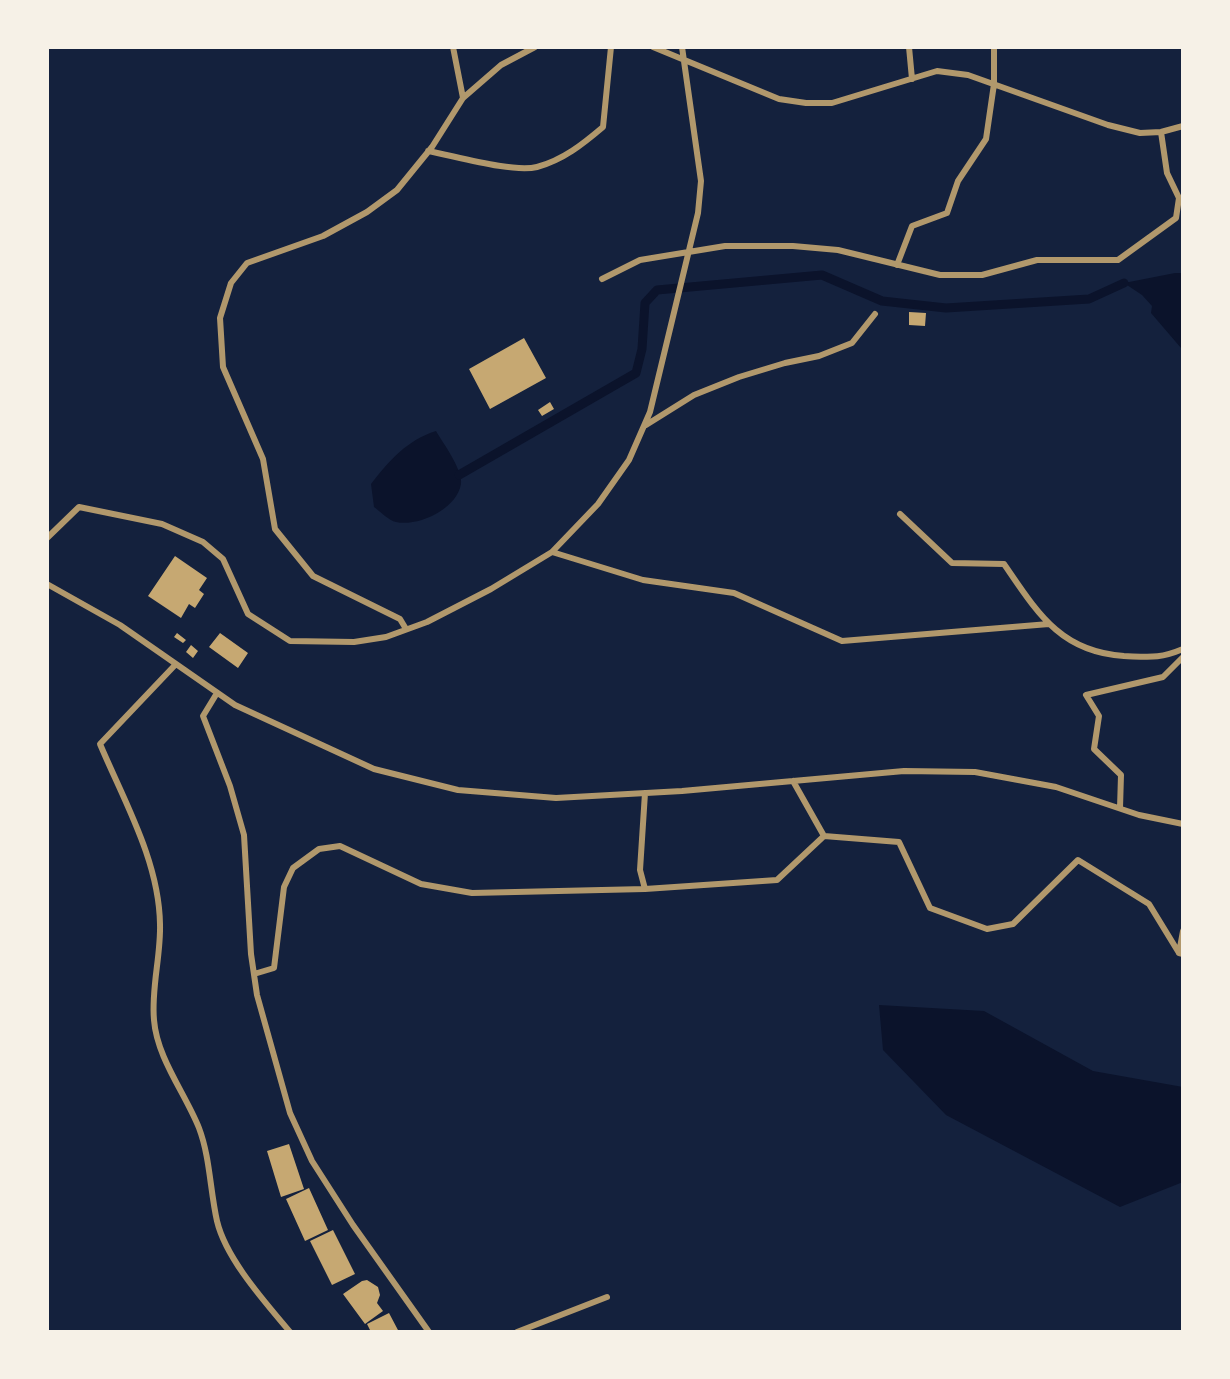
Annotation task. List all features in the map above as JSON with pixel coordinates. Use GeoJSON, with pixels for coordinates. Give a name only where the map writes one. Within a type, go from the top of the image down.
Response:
{"type":"FeatureCollection","features":[{"type":"Feature","properties":{"kind":"street"},"geometry":{"type":"LineString","coordinates":[[453,47],[463,98]]}},
{"type":"Feature","properties":{"kind":"street"},"geometry":{"type":"LineString","coordinates":[[406,629],[400,619],[313,576],[275,529],[263,459],[223,367],[219,318],[231,283],[247,263],[323,236],[367,212],[397,190],[428,151],[463,98],[501,65],[535,47]]}},
{"type":"Feature","properties":{"kind":"street"},"geometry":{"type":"LineString","coordinates":[[428,151],[512,167],[536,167],[574,151],[603,127],[611,47]]}},
{"type":"Feature","properties":{"kind":"street"},"geometry":{"type":"LineString","coordinates":[[653,47],[779,99],[832,103],[937,71],[968,75],[1108,125],[1140,133],[1161,132],[1183,126]]}},
{"type":"Feature","properties":{"kind":"street"},"geometry":{"type":"LineString","coordinates":[[47,538],[79,507],[162,524],[203,542],[223,559],[248,614],[290,641],[355,642],[386,636],[427,622],[491,589],[552,552],[598,504],[629,460],[650,412],[698,213],[701,181],[682,47]]}},
{"type":"Feature","properties":{"kind":"street"},"geometry":{"type":"LineString","coordinates":[[909,47],[912,79]]}},
{"type":"Feature","properties":{"kind":"street"},"geometry":{"type":"LineString","coordinates":[[897,265],[912,226],[947,213],[958,181],[986,139],[995,84],[994,47]]}},
{"type":"Feature","properties":{"kind":"street"},"geometry":{"type":"LineString","coordinates":[[602,279],[640,260],[725,246],[793,246],[838,250],[940,275],[982,275],[1037,261],[1118,260],[1176,218],[1179,198],[1167,173],[1161,132]]}},
{"type":"Feature","properties":{"kind":"street"},"geometry":{"type":"LineString","coordinates":[[644,426],[694,395],[739,377],[819,356],[852,343],[875,314]]}},
{"type":"Feature","properties":{"kind":"street"},"geometry":{"type":"LineString","coordinates":[[901,514],[952,563],[1004,565],[1042,618],[1074,643],[1103,655],[1160,658],[1183,649]]}},
{"type":"Feature","properties":{"kind":"street"},"geometry":{"type":"LineString","coordinates":[[552,552],[643,580],[734,593],[842,641],[1049,624]]}},
{"type":"Feature","properties":{"kind":"street"},"geometry":{"type":"LineString","coordinates":[[47,584],[120,625],[235,705],[374,769],[458,790],[556,798],[904,771],[975,772],[1056,787],[1120,808],[1183,824]]}},
{"type":"Feature","properties":{"kind":"street"},"geometry":{"type":"LineString","coordinates":[[1120,808],[1121,775],[1094,749],[1099,716],[1086,695],[1163,677],[1183,657]]}},
{"type":"Feature","properties":{"kind":"street"},"geometry":{"type":"LineString","coordinates":[[176,664],[100,744],[152,867],[160,924],[154,1021],[161,1050],[199,1129],[208,1163],[218,1224],[236,1262],[290,1332]]}},
{"type":"Feature","properties":{"kind":"street"},"geometry":{"type":"LineString","coordinates":[[217,692],[203,716],[230,786],[244,835],[257,995],[290,1113],[312,1161],[429,1332]]}},
{"type":"Feature","properties":{"kind":"street"},"geometry":{"type":"LineString","coordinates":[[793,781],[824,836]]}},
{"type":"Feature","properties":{"kind":"street"},"geometry":{"type":"LineString","coordinates":[[645,793],[640,870],[645,889]]}},
{"type":"Feature","properties":{"kind":"street"},"geometry":{"type":"LineString","coordinates":[[254,974],[274,968],[284,887],[293,868],[319,849],[340,846],[421,884],[472,892],[645,889],[777,880],[824,836],[899,842],[930,908],[986,929],[1013,924],[1078,860],[1149,904],[1181,954]]}},
{"type":"Feature","properties":{"kind":"street"},"geometry":{"type":"LineString","coordinates":[[1181,954],[1183,931]]}},
{"type":"Feature","properties":{"kind":"street"},"geometry":{"type":"LineString","coordinates":[[517,1332],[607,1297]]}},
{"type":"Feature","properties":{"kind":"water"},"geometry":{"type":"Polygon","coordinates":[[[1183,273],[1181,348],[1151,313],[1152,306],[1142,295],[1124,283],[1183,273]]]}},
{"type":"Feature","properties":{"kind":"water"},"geometry":{"type":"Polygon","coordinates":[[[436,431],[459,472],[461,484],[458,493],[444,508],[425,519],[405,523],[393,521],[374,507],[371,484],[407,446],[436,431]]]}},
{"type":"Feature","properties":{"kind":"water"},"geometry":{"type":"Polygon","coordinates":[[[879,1005],[984,1011],[1093,1071],[1183,1087],[1183,1182],[1120,1207],[946,1115],[883,1050],[879,1005]]]}},
{"type":"Feature","properties":{"kind":"building"},"geometry":{"type":"Polygon","coordinates":[[[909,312],[926,313],[925,326],[909,325],[909,312]]]}},
{"type":"Feature","properties":{"kind":"building"},"geometry":{"type":"Polygon","coordinates":[[[524,338],[546,378],[490,409],[469,369],[524,338]]]}},
{"type":"Feature","properties":{"kind":"building"},"geometry":{"type":"Polygon","coordinates":[[[550,402],[554,409],[542,416],[538,410],[550,402]]]}},
{"type":"Feature","properties":{"kind":"building"},"geometry":{"type":"Polygon","coordinates":[[[175,556],[207,578],[199,590],[204,594],[195,608],[189,604],[181,618],[148,596],[175,556]]]}},
{"type":"Feature","properties":{"kind":"building"},"geometry":{"type":"Polygon","coordinates":[[[177,633],[186,640],[183,643],[174,637],[177,633]]]}},
{"type":"Feature","properties":{"kind":"building"},"geometry":{"type":"Polygon","coordinates":[[[220,633],[248,653],[238,668],[209,647],[220,633]]]}},
{"type":"Feature","properties":{"kind":"building"},"geometry":{"type":"Polygon","coordinates":[[[191,645],[198,651],[193,658],[186,652],[191,645]]]}},
{"type":"Feature","properties":{"kind":"building"},"geometry":{"type":"Polygon","coordinates":[[[289,1144],[304,1189],[281,1197],[267,1151],[289,1144]]]}},
{"type":"Feature","properties":{"kind":"building"},"geometry":{"type":"Polygon","coordinates":[[[309,1188],[328,1230],[305,1241],[286,1199],[309,1188]]]}},
{"type":"Feature","properties":{"kind":"building"},"geometry":{"type":"Polygon","coordinates":[[[333,1230],[355,1274],[332,1285],[310,1241],[333,1230]]]}},
{"type":"Feature","properties":{"kind":"building"},"geometry":{"type":"Polygon","coordinates":[[[367,1280],[378,1287],[380,1295],[377,1303],[383,1311],[365,1324],[343,1294],[367,1280]]]}},
{"type":"Feature","properties":{"kind":"building"},"geometry":{"type":"Polygon","coordinates":[[[389,1313],[399,1332],[371,1332],[367,1324],[389,1313]]]}},
{"type":"Feature","properties":{"kind":"waterway"},"geometry":{"type":"LineString","coordinates":[[459,475],[636,373],[642,349],[645,303],[657,290],[822,275],[882,301],[946,308],[1089,299],[1124,283]]}}]}
